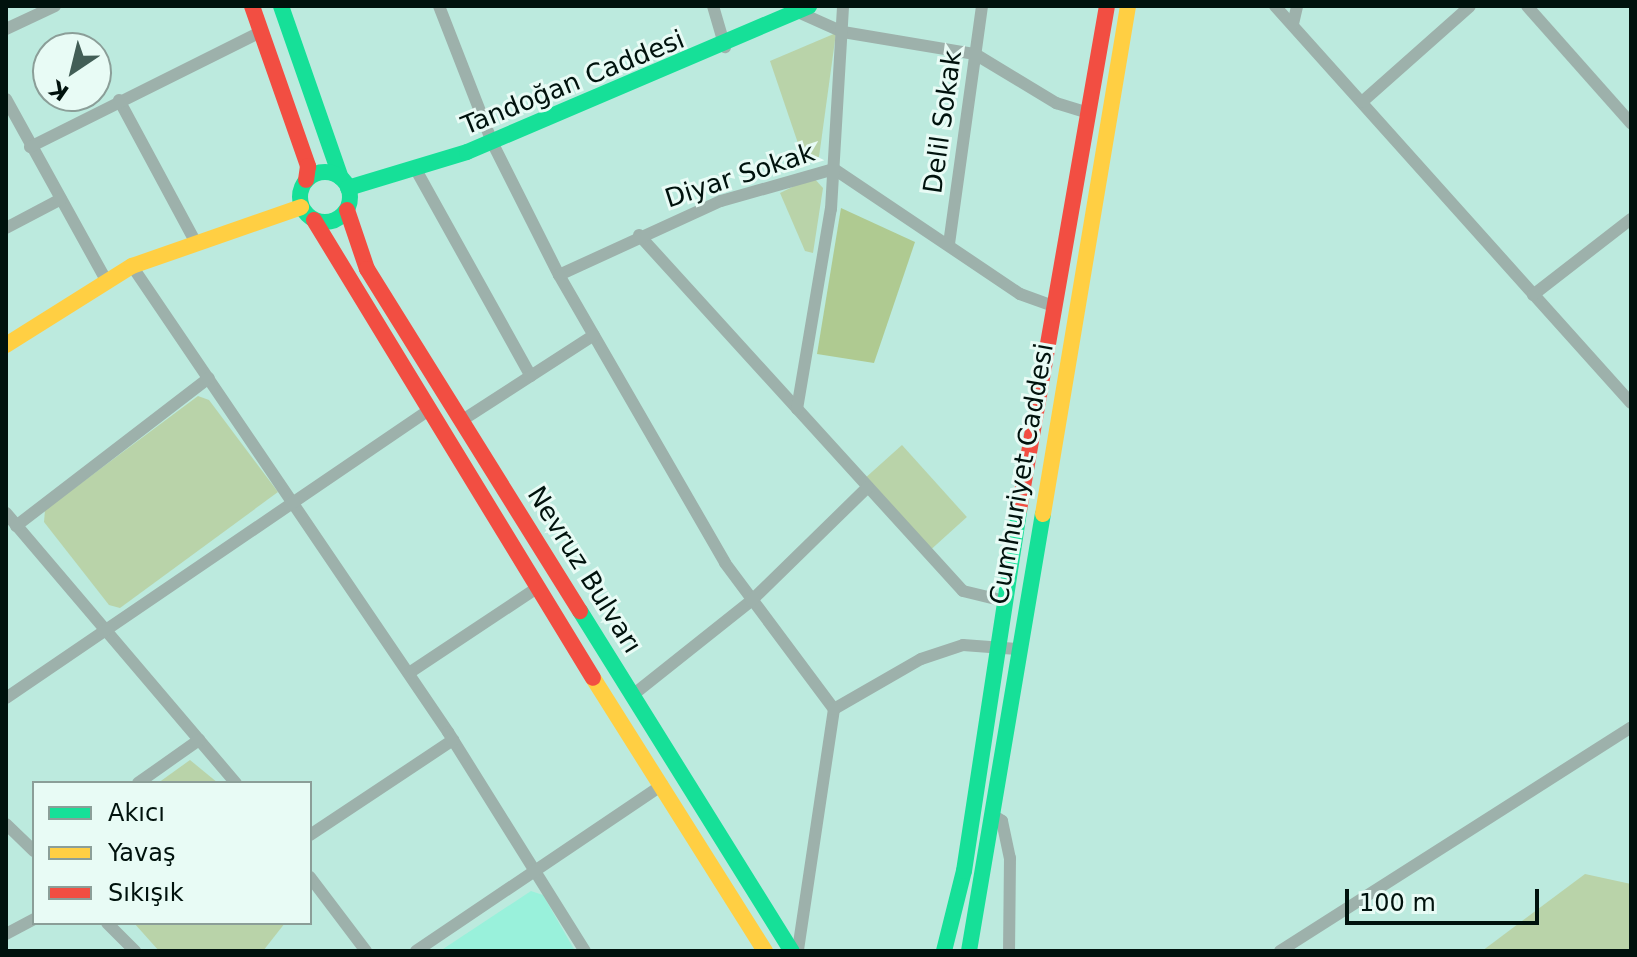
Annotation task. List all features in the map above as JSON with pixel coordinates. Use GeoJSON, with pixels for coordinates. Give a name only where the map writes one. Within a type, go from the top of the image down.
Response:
{"type":"FeatureCollection","features":[{"type":"Feature","properties":{"kind":"main road"},"geometry":{"type":"LineString","coordinates":[[252,6],[308,166],[301,207]]}},
{"type":"Feature","properties":{"kind":"main road"},"geometry":{"type":"LineString","coordinates":[[281,6],[344,183],[347,210],[330,222],[314,220],[301,207]]}},
{"type":"Feature","properties":{"kind":"main road"},"geometry":{"type":"LineString","coordinates":[[944,951],[998,644],[1050,305],[1107,6]]}},
{"type":"Feature","properties":{"kind":"main road","name":"Cumhuriyet Caddesi"},"geometry":{"type":"LineString","coordinates":[[969,951],[1017,649],[1128,6]]}},
{"type":"Feature","properties":{"kind":"main road","name":"Tandoğan Caddesi"},"geometry":{"type":"LineString","coordinates":[[344,183],[415,168],[492,142],[725,47],[804,9]]}},
{"type":"Feature","properties":{"kind":"main road"},"geometry":{"type":"LineString","coordinates":[[306,180],[325,172],[344,183]]}},
{"type":"Feature","properties":{"kind":"main road"},"geometry":{"type":"LineString","coordinates":[[6,345],[132,266],[301,207]]}},
{"type":"Feature","properties":{"kind":"main road","name":"Nevruz Bulvarı"},"geometry":{"type":"LineString","coordinates":[[347,210],[367,269],[795,951]]}},
{"type":"Feature","properties":{"kind":"main road","name":"Nevruz Bulvarı"},"geometry":{"type":"LineString","coordinates":[[314,220],[426,412],[765,951]]}},
{"type":"Feature","properties":{"kind":"street"},"geometry":{"type":"LineString","coordinates":[[6,29],[55,6]]}},
{"type":"Feature","properties":{"kind":"street"},"geometry":{"type":"LineString","coordinates":[[439,6],[492,142],[559,275],[751,601],[834,709],[795,951]]}},
{"type":"Feature","properties":{"kind":"street"},"geometry":{"type":"LineString","coordinates":[[713,6],[725,47]]}},
{"type":"Feature","properties":{"kind":"street"},"geometry":{"type":"LineString","coordinates":[[797,409],[834,169],[843,6]]}},
{"type":"Feature","properties":{"kind":"street","name":"Delil Sokak"},"geometry":{"type":"LineString","coordinates":[[949,244],[982,6]]}},
{"type":"Feature","properties":{"kind":"street"},"geometry":{"type":"LineString","coordinates":[[1275,6],[1631,403]]}},
{"type":"Feature","properties":{"kind":"street"},"geometry":{"type":"LineString","coordinates":[[1293,24],[1297,6]]}},
{"type":"Feature","properties":{"kind":"street"},"geometry":{"type":"LineString","coordinates":[[1362,102],[1470,6]]}},
{"type":"Feature","properties":{"kind":"street"},"geometry":{"type":"LineString","coordinates":[[1527,6],[1631,123]]}},
{"type":"Feature","properties":{"kind":"street"},"geometry":{"type":"LineString","coordinates":[[804,9],[843,32],[975,54],[1056,103],[1089,113]]}},
{"type":"Feature","properties":{"kind":"street"},"geometry":{"type":"LineString","coordinates":[[30,147],[119,100],[261,32]]}},
{"type":"Feature","properties":{"kind":"street"},"geometry":{"type":"LineString","coordinates":[[6,99],[12,124],[30,147],[106,280]]}},
{"type":"Feature","properties":{"kind":"street"},"geometry":{"type":"LineString","coordinates":[[119,100],[196,243]]}},
{"type":"Feature","properties":{"kind":"street"},"geometry":{"type":"LineString","coordinates":[[415,168],[531,376]]}},
{"type":"Feature","properties":{"kind":"street","name":"Diyar Sokak"},"geometry":{"type":"LineString","coordinates":[[559,275],[639,235],[735,196],[834,169],[1020,294],[1050,305]]}},
{"type":"Feature","properties":{"kind":"street"},"geometry":{"type":"LineString","coordinates":[[6,228],[61,199]]}},
{"type":"Feature","properties":{"kind":"street"},"geometry":{"type":"LineString","coordinates":[[1533,295],[1631,219]]}},
{"type":"Feature","properties":{"kind":"street"},"geometry":{"type":"LineString","coordinates":[[639,235],[963,591],[1004,601]]}},
{"type":"Feature","properties":{"kind":"street"},"geometry":{"type":"LineString","coordinates":[[132,266],[409,673],[539,870],[585,951]]}},
{"type":"Feature","properties":{"kind":"street"},"geometry":{"type":"LineString","coordinates":[[461,421],[594,335]]}},
{"type":"Feature","properties":{"kind":"street"},"geometry":{"type":"LineString","coordinates":[[16,526],[209,378]]}},
{"type":"Feature","properties":{"kind":"street"},"geometry":{"type":"LineString","coordinates":[[6,698],[107,632],[292,498],[426,412]]}},
{"type":"Feature","properties":{"kind":"street"},"geometry":{"type":"LineString","coordinates":[[634,694],[751,601],[868,487]]}},
{"type":"Feature","properties":{"kind":"street"},"geometry":{"type":"LineString","coordinates":[[6,513],[234,781]]}},
{"type":"Feature","properties":{"kind":"street"},"geometry":{"type":"LineString","coordinates":[[409,673],[537,588]]}},
{"type":"Feature","properties":{"kind":"street"},"geometry":{"type":"LineString","coordinates":[[834,709],[921,659],[998,644],[1017,649]]}},
{"type":"Feature","properties":{"kind":"street"},"geometry":{"type":"LineString","coordinates":[[1280,951],[1631,727]]}},
{"type":"Feature","properties":{"kind":"street"},"geometry":{"type":"LineString","coordinates":[[141,781],[199,740]]}},
{"type":"Feature","properties":{"kind":"street"},"geometry":{"type":"LineString","coordinates":[[312,834],[453,740]]}},
{"type":"Feature","properties":{"kind":"street"},"geometry":{"type":"LineString","coordinates":[[416,951],[662,785]]}},
{"type":"Feature","properties":{"kind":"street"},"geometry":{"type":"LineString","coordinates":[[991,814],[1002,821],[1010,858],[1009,951]]}},
{"type":"Feature","properties":{"kind":"street"},"geometry":{"type":"LineString","coordinates":[[6,824],[32,849]]}},
{"type":"Feature","properties":{"kind":"street"},"geometry":{"type":"LineString","coordinates":[[312,880],[366,951]]}},
{"type":"Feature","properties":{"kind":"street"},"geometry":{"type":"LineString","coordinates":[[6,934],[32,920]]}},
{"type":"Feature","properties":{"kind":"street"},"geometry":{"type":"LineString","coordinates":[[109,925],[135,951]]}},
{"type":"Feature","properties":{"kind":"shaded area"},"geometry":{"type":"Polygon","coordinates":[[[836,33],[819,157],[803,158],[770,61],[836,33]]]}},
{"type":"Feature","properties":{"kind":"shaded area"},"geometry":{"type":"Polygon","coordinates":[[[813,177],[823,188],[813,253],[805,251],[780,193],[813,177]]]}},
{"type":"Feature","properties":{"kind":"shaded area"},"geometry":{"type":"Polygon","coordinates":[[[841,208],[915,242],[874,363],[817,354],[841,208]]]}},
{"type":"Feature","properties":{"kind":"shaded area"},"geometry":{"type":"Polygon","coordinates":[[[198,396],[209,400],[278,492],[120,608],[109,605],[44,522],[45,510],[198,396]]]}},
{"type":"Feature","properties":{"kind":"shaded area"},"geometry":{"type":"Polygon","coordinates":[[[902,445],[967,517],[931,549],[866,477],[902,445]]]}},
{"type":"Feature","properties":{"kind":"shaded area"},"geometry":{"type":"Polygon","coordinates":[[[190,760],[216,781],[161,781],[190,760]]]}},
{"type":"Feature","properties":{"kind":"shaded area"},"geometry":{"type":"Polygon","coordinates":[[[1585,874],[1631,884],[1631,951],[1482,951],[1585,874]]]}},
{"type":"Feature","properties":{"kind":"shaded area"},"geometry":{"type":"Polygon","coordinates":[[[531,891],[543,895],[575,951],[440,951],[531,891]]]}},
{"type":"Feature","properties":{"kind":"shaded area"},"geometry":{"type":"Polygon","coordinates":[[[136,925],[283,925],[263,951],[159,951],[136,925]]]}},
{"type":"Feature","properties":{"kind":"traffic: fast"},"geometry":{"type":"LineString","coordinates":[[281,6],[341,178]]}},
{"type":"Feature","properties":{"kind":"traffic: fast"},"geometry":{"type":"LineString","coordinates":[[348,188],[467,152],[809,6]]}},
{"type":"Feature","properties":{"kind":"traffic: fast"},"geometry":{"type":"LineString","coordinates":[[325,172],[343,179],[350,197],[343,215],[325,222],[307,215],[300,197],[307,179],[325,172]]}},
{"type":"Feature","properties":{"kind":"traffic: fast"},"geometry":{"type":"LineString","coordinates":[[944,951],[964,871],[1019,510]]}},
{"type":"Feature","properties":{"kind":"traffic: fast"},"geometry":{"type":"LineString","coordinates":[[969,951],[1043,514]]}},
{"type":"Feature","properties":{"kind":"traffic: fast"},"geometry":{"type":"LineString","coordinates":[[580,611],[792,951]]}},
{"type":"Feature","properties":{"kind":"traffic: slow"},"geometry":{"type":"LineString","coordinates":[[1043,514],[1128,6]]}},
{"type":"Feature","properties":{"kind":"traffic: slow"},"geometry":{"type":"LineString","coordinates":[[6,345],[132,266],[301,207]]}},
{"type":"Feature","properties":{"kind":"traffic: slow"},"geometry":{"type":"LineString","coordinates":[[593,678],[765,951]]}},
{"type":"Feature","properties":{"kind":"traffic: jam"},"geometry":{"type":"LineString","coordinates":[[252,6],[308,166],[306,180]]}},
{"type":"Feature","properties":{"kind":"traffic: jam"},"geometry":{"type":"LineString","coordinates":[[1019,510],[1107,6]]}},
{"type":"Feature","properties":{"kind":"traffic: jam"},"geometry":{"type":"LineString","coordinates":[[347,210],[367,269],[580,611]]}},
{"type":"Feature","properties":{"kind":"traffic: jam"},"geometry":{"type":"LineString","coordinates":[[314,220],[593,678]]}}]}
